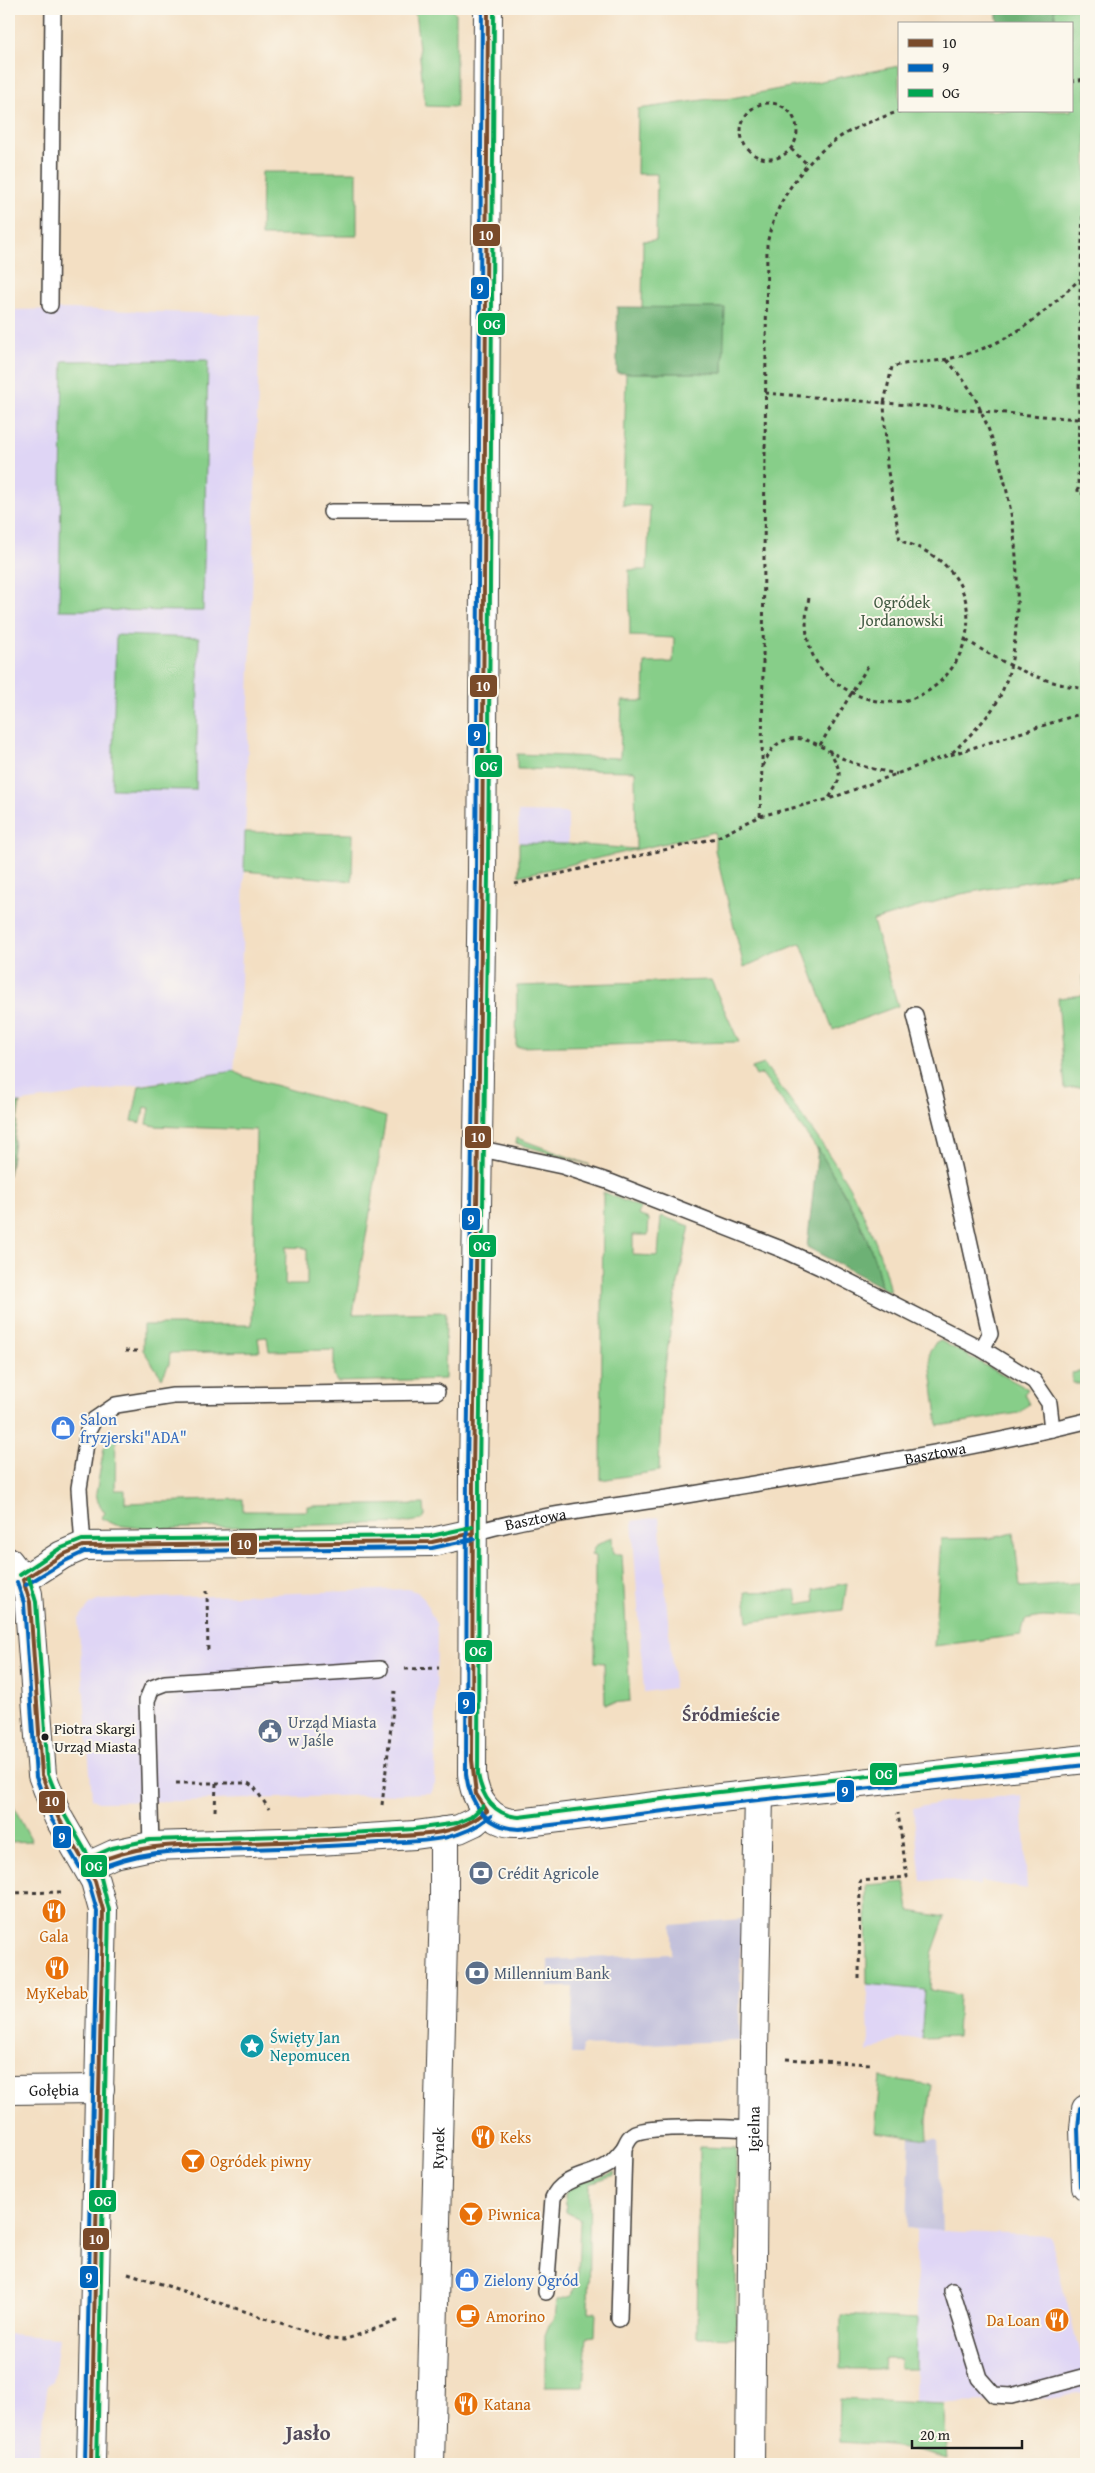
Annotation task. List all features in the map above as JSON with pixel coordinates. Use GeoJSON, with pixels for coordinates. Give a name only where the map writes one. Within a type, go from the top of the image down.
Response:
{"type":"FeatureCollection","features":[{"type":"Feature","properties":{"kind":"street"},"geometry":{"type":"LineString","coordinates":[[488,9],[473,1533],[472,1774],[475,1792],[482,1806],[487,1811],[505,1822],[518,1823],[1086,1758]]}},
{"type":"Feature","properties":{"kind":"street","name":"Basztowa"},"geometry":{"type":"LineString","coordinates":[[16,1571],[83,1546],[432,1542],[473,1533]]}},
{"type":"Feature","properties":{"kind":"street"},"geometry":{"type":"LineString","coordinates":[[16,1571],[30,1602],[42,1775],[58,1817],[88,1866],[98,1888],[103,1910],[91,2464]]}},
{"type":"Feature","properties":{"kind":"street","name":"Igielna"},"geometry":{"type":"LineString","coordinates":[[750,2464],[759,1794]]}},
{"type":"Feature","properties":{"kind":"street"},"geometry":{"type":"LineString","coordinates":[[88,1866],[119,1853],[151,1846],[389,1837],[444,1831],[466,1826],[487,1811]]}},
{"type":"Feature","properties":{"kind":"street","name":"Rynek"},"geometry":{"type":"LineString","coordinates":[[430,2464],[444,1901],[444,1831]]}},
{"type":"Feature","properties":{"kind":"street","name":"Gołębia"},"geometry":{"type":"LineString","coordinates":[[9,2090],[100,2089]]}},
{"type":"Feature","properties":{"kind":"street"},"geometry":{"type":"LineString","coordinates":[[1086,2109],[1084,2129],[1086,2186]]}},
{"type":"Feature","properties":{"kind":"lane"},"geometry":{"type":"LineString","coordinates":[[50,305],[53,9]]}},
{"type":"Feature","properties":{"kind":"lane"},"geometry":{"type":"LineString","coordinates":[[331,512],[484,512]]}},
{"type":"Feature","properties":{"kind":"lane"},"geometry":{"type":"LineString","coordinates":[[915,1015],[953,1167],[990,1334],[982,1350]]}},
{"type":"Feature","properties":{"kind":"lane"},"geometry":{"type":"LineString","coordinates":[[477,1148],[562,1166],[610,1182],[781,1249],[982,1350],[1034,1381],[1049,1403],[1052,1429]]}},
{"type":"Feature","properties":{"kind":"lane"},"geometry":{"type":"LineString","coordinates":[[83,1546],[79,1488],[88,1431],[94,1420],[116,1405],[173,1396],[437,1392]]}},
{"type":"Feature","properties":{"kind":"lane","name":"Basztowa"},"geometry":{"type":"LineString","coordinates":[[473,1533],[517,1520],[672,1497],[955,1449],[1086,1421]]}},
{"type":"Feature","properties":{"kind":"lane"},"geometry":{"type":"LineString","coordinates":[[151,1846],[148,1696],[149,1691],[156,1685],[380,1669]]}},
{"type":"Feature","properties":{"kind":"lane"},"geometry":{"type":"LineString","coordinates":[[619,2319],[624,2148],[628,2138],[634,2133],[647,2129],[753,2129]]}},
{"type":"Feature","properties":{"kind":"lane"},"geometry":{"type":"LineString","coordinates":[[546,2292],[553,2198],[556,2191],[565,2183],[608,2164],[624,2148]]}},
{"type":"Feature","properties":{"kind":"lane"},"geometry":{"type":"LineString","coordinates":[[952,2291],[979,2378],[994,2396],[1011,2396],[1086,2376]]}},
{"type":"Feature","properties":{"kind":"path"},"geometry":{"type":"LineString","coordinates":[[1072,81],[1086,79]]}},
{"type":"Feature","properties":{"kind":"path"},"geometry":{"type":"LineString","coordinates":[[762,103],[780,105],[787,109],[797,124],[796,141],[791,149],[776,159],[767,160],[750,153],[741,138],[740,128],[747,112],[762,103]]}},
{"type":"Feature","properties":{"kind":"path"},"geometry":{"type":"LineString","coordinates":[[760,816],[767,245],[770,229],[778,206],[808,165],[839,137],[856,128],[898,112]]}},
{"type":"Feature","properties":{"kind":"path"},"geometry":{"type":"LineString","coordinates":[[1086,136],[1080,279],[1078,419],[1078,493],[1086,494]]}},
{"type":"Feature","properties":{"kind":"path"},"geometry":{"type":"LineString","coordinates":[[791,149],[808,165]]}},
{"type":"Feature","properties":{"kind":"path"},"geometry":{"type":"LineString","coordinates":[[809,598],[806,628],[810,650],[822,670],[852,692],[878,701],[903,700],[925,693],[937,686],[950,673],[963,652],[966,640],[968,627],[966,606],[962,590],[951,573],[930,553],[900,541],[887,466],[884,403],[892,367],[947,360],[980,350],[1023,330],[1080,279]]}},
{"type":"Feature","properties":{"kind":"path"},"geometry":{"type":"LineString","coordinates":[[1080,292],[1086,292]]}},
{"type":"Feature","properties":{"kind":"path"},"geometry":{"type":"LineString","coordinates":[[947,360],[973,396],[1003,473],[1013,521],[1018,579],[1016,648],[1001,696],[972,733],[950,755]]}},
{"type":"Feature","properties":{"kind":"path"},"geometry":{"type":"LineString","coordinates":[[765,393],[1078,419]]}},
{"type":"Feature","properties":{"kind":"path"},"geometry":{"type":"LineString","coordinates":[[966,640],[1010,667],[1042,680],[1086,689]]}},
{"type":"Feature","properties":{"kind":"path"},"geometry":{"type":"LineString","coordinates":[[820,745],[868,666]]}},
{"type":"Feature","properties":{"kind":"path"},"geometry":{"type":"LineString","coordinates":[[512,885],[716,838],[760,816],[829,799],[950,755],[1086,712]]}},
{"type":"Feature","properties":{"kind":"path"},"geometry":{"type":"LineString","coordinates":[[762,766],[775,746],[788,740],[800,738],[820,745],[844,759],[866,767],[898,774]]}},
{"type":"Feature","properties":{"kind":"path"},"geometry":{"type":"LineString","coordinates":[[828,749],[840,774],[838,784],[829,799]]}},
{"type":"Feature","properties":{"kind":"path"},"geometry":{"type":"LineString","coordinates":[[125,1351],[138,1351]]}},
{"type":"Feature","properties":{"kind":"path"},"geometry":{"type":"LineString","coordinates":[[207,1590],[208,1646]]}},
{"type":"Feature","properties":{"kind":"path"},"geometry":{"type":"LineString","coordinates":[[380,1669],[444,1668]]}},
{"type":"Feature","properties":{"kind":"path"},"geometry":{"type":"LineString","coordinates":[[382,1808],[397,1669]]}},
{"type":"Feature","properties":{"kind":"path"},"geometry":{"type":"LineString","coordinates":[[149,1782],[248,1783],[254,1787],[270,1809]]}},
{"type":"Feature","properties":{"kind":"path"},"geometry":{"type":"LineString","coordinates":[[215,1811],[216,1783]]}},
{"type":"Feature","properties":{"kind":"path"},"geometry":{"type":"LineString","coordinates":[[859,1979],[860,1881],[907,1877],[898,1812]]}},
{"type":"Feature","properties":{"kind":"path"},"geometry":{"type":"LineString","coordinates":[[9,1893],[68,1892],[63,1884]]}},
{"type":"Feature","properties":{"kind":"path"},"geometry":{"type":"LineString","coordinates":[[784,2059],[872,2064]]}},
{"type":"Feature","properties":{"kind":"path"},"geometry":{"type":"LineString","coordinates":[[121,2271],[337,2340],[344,2340],[434,2308]]}},
{"type":"Feature","properties":{"kind":"shaded area"},"geometry":{"type":"Polygon","coordinates":[[[69,309],[260,315],[241,984],[234,1071],[9,1104],[9,310],[69,309]]]}},
{"type":"Feature","properties":{"kind":"shaded area"},"geometry":{"type":"Polygon","coordinates":[[[518,812],[568,813],[568,844],[519,843],[518,812]]]}},
{"type":"Feature","properties":{"kind":"shaded area"},"geometry":{"type":"Polygon","coordinates":[[[659,1517],[674,1688],[644,1692],[632,1521],[659,1517]]]}},
{"type":"Feature","properties":{"kind":"shaded area"},"geometry":{"type":"Polygon","coordinates":[[[408,1589],[417,1592],[424,1599],[436,1624],[435,1783],[430,1793],[184,1801],[98,1802],[92,1798],[78,1619],[91,1604],[99,1600],[408,1589]]]}},
{"type":"Feature","properties":{"kind":"shaded area"},"geometry":{"type":"Polygon","coordinates":[[[1022,1795],[1027,1889],[981,1881],[979,1886],[944,1880],[921,1881],[913,1808],[954,1801],[1022,1795]]]}},
{"type":"Feature","properties":{"kind":"shaded area"},"geometry":{"type":"Polygon","coordinates":[[[741,1919],[739,2041],[582,2046],[582,2054],[571,2054],[573,1987],[548,1987],[548,1960],[672,1954],[672,1925],[741,1919]]]}},
{"type":"Feature","properties":{"kind":"shaded area"},"geometry":{"type":"Polygon","coordinates":[[[867,1984],[925,1990],[921,2038],[897,2039],[867,2053],[869,2039],[867,1984]]]}},
{"type":"Feature","properties":{"kind":"shaded area"},"geometry":{"type":"Polygon","coordinates":[[[910,2137],[938,2139],[942,2231],[907,2228],[910,2137]]]}},
{"type":"Feature","properties":{"kind":"shaded area"},"geometry":{"type":"Polygon","coordinates":[[[916,2227],[942,2231],[1050,2236],[1086,2378],[1086,2393],[1017,2402],[915,2403],[917,2319],[916,2227]]]}},
{"type":"Feature","properties":{"kind":"shaded area"},"geometry":{"type":"Polygon","coordinates":[[[9,2334],[59,2338],[53,2383],[48,2384],[37,2464],[9,2464],[9,2334]]]}},
{"type":"Feature","properties":{"kind":"green space"},"geometry":{"type":"Polygon","coordinates":[[[451,9],[456,13],[456,107],[425,106],[415,11],[451,9]]]}},
{"type":"Feature","properties":{"kind":"green space"},"geometry":{"type":"Polygon","coordinates":[[[996,9],[1054,9],[1056,22],[998,22],[996,9]]]}},
{"type":"Feature","properties":{"kind":"green space","name":"Ogródek Jordanowski"},"geometry":{"type":"Polygon","coordinates":[[[1054,9],[1086,9],[1086,871],[961,894],[873,921],[898,1006],[833,1030],[801,943],[744,967],[715,850],[715,832],[519,876],[519,843],[568,844],[636,849],[635,771],[517,769],[517,754],[620,758],[622,701],[644,701],[645,663],[673,662],[674,638],[630,636],[629,570],[647,570],[650,506],[623,505],[626,373],[723,373],[724,308],[642,308],[643,241],[656,240],[657,174],[637,174],[638,109],[710,99],[727,99],[898,66],[898,112],[1072,112],[1072,22],[1056,22],[1054,9]]]}},
{"type":"Feature","properties":{"kind":"green space"},"geometry":{"type":"Polygon","coordinates":[[[262,172],[357,172],[357,236],[261,236],[262,172]]]}},
{"type":"Feature","properties":{"kind":"green space"},"geometry":{"type":"Polygon","coordinates":[[[617,307],[725,308],[723,373],[617,373],[617,307]]]}},
{"type":"Feature","properties":{"kind":"green space"},"geometry":{"type":"Polygon","coordinates":[[[208,360],[203,611],[59,610],[63,361],[208,360]]]}},
{"type":"Feature","properties":{"kind":"green space"},"geometry":{"type":"Polygon","coordinates":[[[116,635],[199,638],[196,790],[112,789],[116,635]]]}},
{"type":"Feature","properties":{"kind":"green space"},"geometry":{"type":"Polygon","coordinates":[[[245,832],[353,834],[352,881],[244,871],[245,832]]]}},
{"type":"Feature","properties":{"kind":"green space"},"geometry":{"type":"Polygon","coordinates":[[[1083,975],[1086,975],[1086,1086],[1065,1089],[1058,998],[1084,995],[1083,975]]]}},
{"type":"Feature","properties":{"kind":"green space"},"geometry":{"type":"Polygon","coordinates":[[[711,980],[739,1042],[516,1047],[517,986],[711,980]]]}},
{"type":"Feature","properties":{"kind":"green space"},"geometry":{"type":"Polygon","coordinates":[[[764,1064],[822,1144],[856,1199],[870,1228],[890,1292],[881,1287],[864,1231],[834,1175],[762,1074],[756,1076],[752,1068],[764,1064]]]}},
{"type":"Feature","properties":{"kind":"green space"},"geometry":{"type":"Polygon","coordinates":[[[234,1071],[243,1076],[386,1117],[353,1314],[446,1312],[445,1379],[337,1382],[334,1377],[334,1350],[269,1351],[267,1337],[258,1338],[260,1351],[170,1353],[169,1364],[162,1378],[143,1350],[143,1325],[252,1325],[256,1130],[155,1126],[147,1124],[150,1108],[144,1107],[141,1123],[132,1121],[139,1086],[234,1071]],[[286,1247],[285,1285],[307,1285],[307,1248],[286,1247]]]}},
{"type":"Feature","properties":{"kind":"green space"},"geometry":{"type":"Polygon","coordinates":[[[20,1103],[9,1175],[9,1104],[20,1103]]]}},
{"type":"Feature","properties":{"kind":"green space"},"geometry":{"type":"Polygon","coordinates":[[[517,1138],[590,1165],[516,1143],[517,1138]]]}},
{"type":"Feature","properties":{"kind":"green space"},"geometry":{"type":"Polygon","coordinates":[[[818,1148],[864,1232],[877,1268],[881,1287],[807,1247],[818,1148]]]}},
{"type":"Feature","properties":{"kind":"green space"},"geometry":{"type":"Polygon","coordinates":[[[603,1192],[641,1208],[638,1215],[649,1219],[648,1235],[633,1235],[633,1255],[658,1256],[661,1216],[690,1226],[675,1298],[662,1387],[659,1471],[601,1480],[603,1192]]]}},
{"type":"Feature","properties":{"kind":"green space"},"geometry":{"type":"Polygon","coordinates":[[[941,1341],[1028,1389],[1024,1394],[1029,1404],[1019,1413],[938,1426],[929,1353],[936,1342],[941,1341]]]}},
{"type":"Feature","properties":{"kind":"green space"},"geometry":{"type":"Polygon","coordinates":[[[1086,1371],[1086,1383],[1072,1383],[1072,1373],[1086,1371]]]}},
{"type":"Feature","properties":{"kind":"green space"},"geometry":{"type":"Polygon","coordinates":[[[116,1434],[115,1490],[125,1490],[125,1503],[243,1499],[243,1511],[307,1511],[307,1506],[424,1504],[425,1516],[421,1520],[402,1523],[148,1529],[116,1525],[101,1518],[105,1513],[98,1502],[96,1493],[104,1448],[116,1434]]]}},
{"type":"Feature","properties":{"kind":"green space"},"geometry":{"type":"Polygon","coordinates":[[[1014,1533],[1020,1587],[1086,1582],[1086,1619],[1042,1617],[1025,1620],[1021,1635],[934,1646],[941,1539],[991,1538],[1014,1533]]]}},
{"type":"Feature","properties":{"kind":"green space"},"geometry":{"type":"Polygon","coordinates":[[[612,1537],[613,1554],[622,1554],[630,1701],[605,1704],[604,1663],[595,1662],[595,1556],[591,1555],[595,1546],[612,1537]]]}},
{"type":"Feature","properties":{"kind":"green space"},"geometry":{"type":"Polygon","coordinates":[[[847,1583],[843,1610],[748,1622],[745,1592],[796,1591],[798,1604],[815,1601],[813,1590],[847,1583]]]}},
{"type":"Feature","properties":{"kind":"green space"},"geometry":{"type":"Polygon","coordinates":[[[9,1798],[32,1841],[9,1842],[9,1798]]]}},
{"type":"Feature","properties":{"kind":"green space"},"geometry":{"type":"Polygon","coordinates":[[[905,1882],[909,1911],[945,1917],[932,1954],[930,1990],[959,1995],[957,2037],[921,2038],[925,1990],[867,1984],[866,1885],[905,1882]]]}},
{"type":"Feature","properties":{"kind":"green space"},"geometry":{"type":"Polygon","coordinates":[[[880,2077],[932,2085],[927,2120],[928,2139],[875,2132],[880,2077]]]}},
{"type":"Feature","properties":{"kind":"green space"},"geometry":{"type":"Polygon","coordinates":[[[699,2147],[736,2148],[736,2338],[697,2337],[699,2147]]]}},
{"type":"Feature","properties":{"kind":"green space"},"geometry":{"type":"Polygon","coordinates":[[[615,2172],[614,2175],[590,2183],[588,2312],[596,2312],[595,2336],[587,2337],[583,2386],[545,2386],[545,2335],[549,2325],[555,2318],[557,2300],[572,2296],[578,2273],[580,2219],[566,2212],[565,2195],[570,2184],[615,2172]]]}},
{"type":"Feature","properties":{"kind":"green space"},"geometry":{"type":"Polygon","coordinates":[[[841,2315],[917,2319],[916,2369],[900,2369],[900,2359],[885,2359],[884,2369],[840,2369],[841,2315]]]}},
{"type":"Feature","properties":{"kind":"green space"},"geometry":{"type":"Polygon","coordinates":[[[840,2399],[943,2404],[948,2459],[891,2445],[839,2442],[840,2399]]]}},
{"type":"Feature","properties":{"kind":"transit line","name":"9"},"geometry":{"type":"LineString","coordinates":[[482,9],[476,874],[467,1474],[466,1774],[471,1796],[482,1813],[489,1819],[508,1828],[519,1829],[712,1805],[1086,1765]]}},
{"type":"Feature","properties":{"kind":"transit line","name":"10"},"geometry":{"type":"LineString","coordinates":[[487,1811],[476,1794],[472,1760],[473,1474],[482,874],[488,9]]}},
{"type":"Feature","properties":{"kind":"transit line","name":"OG"},"geometry":{"type":"LineString","coordinates":[[494,9],[488,874],[479,1474],[478,1774],[482,1790],[496,1809],[510,1816],[519,1817],[710,1793],[1085,1753]]}},
{"type":"Feature","properties":{"kind":"transit line","name":"OG"},"geometry":{"type":"LineString","coordinates":[[20,1575],[59,1549],[82,1540],[431,1536],[472,1527]]}},
{"type":"Feature","properties":{"kind":"transit line","name":"10"},"geometry":{"type":"LineString","coordinates":[[23,1580],[62,1555],[83,1546],[432,1542],[473,1533]]}},
{"type":"Feature","properties":{"kind":"transit line","name":"9"},"geometry":{"type":"LineString","coordinates":[[26,1585],[65,1561],[84,1552],[432,1548],[474,1539]]}},
{"type":"Feature","properties":{"kind":"transit line","name":"OG"},"geometry":{"type":"LineString","coordinates":[[29,1578],[36,1602],[48,1774],[64,1814],[101,1878],[109,1910],[97,2464]]}},
{"type":"Feature","properties":{"kind":"transit line","name":"10"},"geometry":{"type":"LineString","coordinates":[[23,1580],[30,1602],[42,1775],[58,1817],[95,1881],[103,1910],[91,2464]]}},
{"type":"Feature","properties":{"kind":"transit line","name":"9"},"geometry":{"type":"LineString","coordinates":[[17,1582],[24,1603],[36,1777],[52,1820],[89,1883],[97,1911],[85,2464]]}},
{"type":"Feature","properties":{"kind":"transit line","name":"OG"},"geometry":{"type":"LineString","coordinates":[[85,1860],[112,1848],[150,1840],[318,1835],[414,1829],[457,1823],[471,1817],[483,1806]]}},
{"type":"Feature","properties":{"kind":"transit line","name":"10"},"geometry":{"type":"LineString","coordinates":[[88,1866],[127,1852],[165,1846],[312,1841],[436,1833],[462,1826],[475,1820],[487,1811]]}},
{"type":"Feature","properties":{"kind":"transit line","name":"9"},"geometry":{"type":"LineString","coordinates":[[91,1872],[129,1858],[167,1852],[424,1841],[452,1836],[466,1831],[479,1825],[491,1816]]}},
{"type":"Feature","properties":{"kind":"transit line","name":"9"},"geometry":{"type":"LineString","coordinates":[[1080,2108],[1078,2129],[1080,2186]]}},
{"type":"Feature","properties":{"kind":"place","name":"Salon fryzjerski\"ADA\""},"geometry":{"type":"Point","coordinates":[63,1428]}},
{"type":"Feature","properties":{"kind":"place","name":"Urząd Miasta w Jaśle"},"geometry":{"type":"Point","coordinates":[270,1731]}},
{"type":"Feature","properties":{"kind":"place","name":"Piotra Skargi Urząd Miasta"},"geometry":{"type":"Point","coordinates":[45,1737]}},
{"type":"Feature","properties":{"kind":"place","name":"Crédit Agricole"},"geometry":{"type":"Point","coordinates":[481,1873]}},
{"type":"Feature","properties":{"kind":"place","name":"Gala"},"geometry":{"type":"Point","coordinates":[54,1911]}},
{"type":"Feature","properties":{"kind":"place","name":"MyKebab"},"geometry":{"type":"Point","coordinates":[57,1968]}},
{"type":"Feature","properties":{"kind":"place","name":"Millennium Bank"},"geometry":{"type":"Point","coordinates":[477,1973]}},
{"type":"Feature","properties":{"kind":"place","name":"Święty Jan Nepomucen"},"geometry":{"type":"Point","coordinates":[252,2046]}},
{"type":"Feature","properties":{"kind":"place","name":"Keks"},"geometry":{"type":"Point","coordinates":[483,2137]}},
{"type":"Feature","properties":{"kind":"place","name":"Ogródek piwny"},"geometry":{"type":"Point","coordinates":[193,2161]}},
{"type":"Feature","properties":{"kind":"place","name":"Piwnica"},"geometry":{"type":"Point","coordinates":[471,2214]}},
{"type":"Feature","properties":{"kind":"place","name":"Zielony Ogród"},"geometry":{"type":"Point","coordinates":[467,2280]}},
{"type":"Feature","properties":{"kind":"place","name":"Amorino"},"geometry":{"type":"Point","coordinates":[468,2316]}},
{"type":"Feature","properties":{"kind":"place","name":"Da Loan"},"geometry":{"type":"Point","coordinates":[1057,2320]}},
{"type":"Feature","properties":{"kind":"place","name":"Katana"},"geometry":{"type":"Point","coordinates":[466,2404]}},
{"type":"Feature","properties":{"kind":"district","name":"Śródmieście"},"geometry":{"type":"Point","coordinates":[731,1714]}},
{"type":"Feature","properties":{"kind":"district","name":"Jasło"},"geometry":{"type":"Point","coordinates":[308,2432]}}]}
